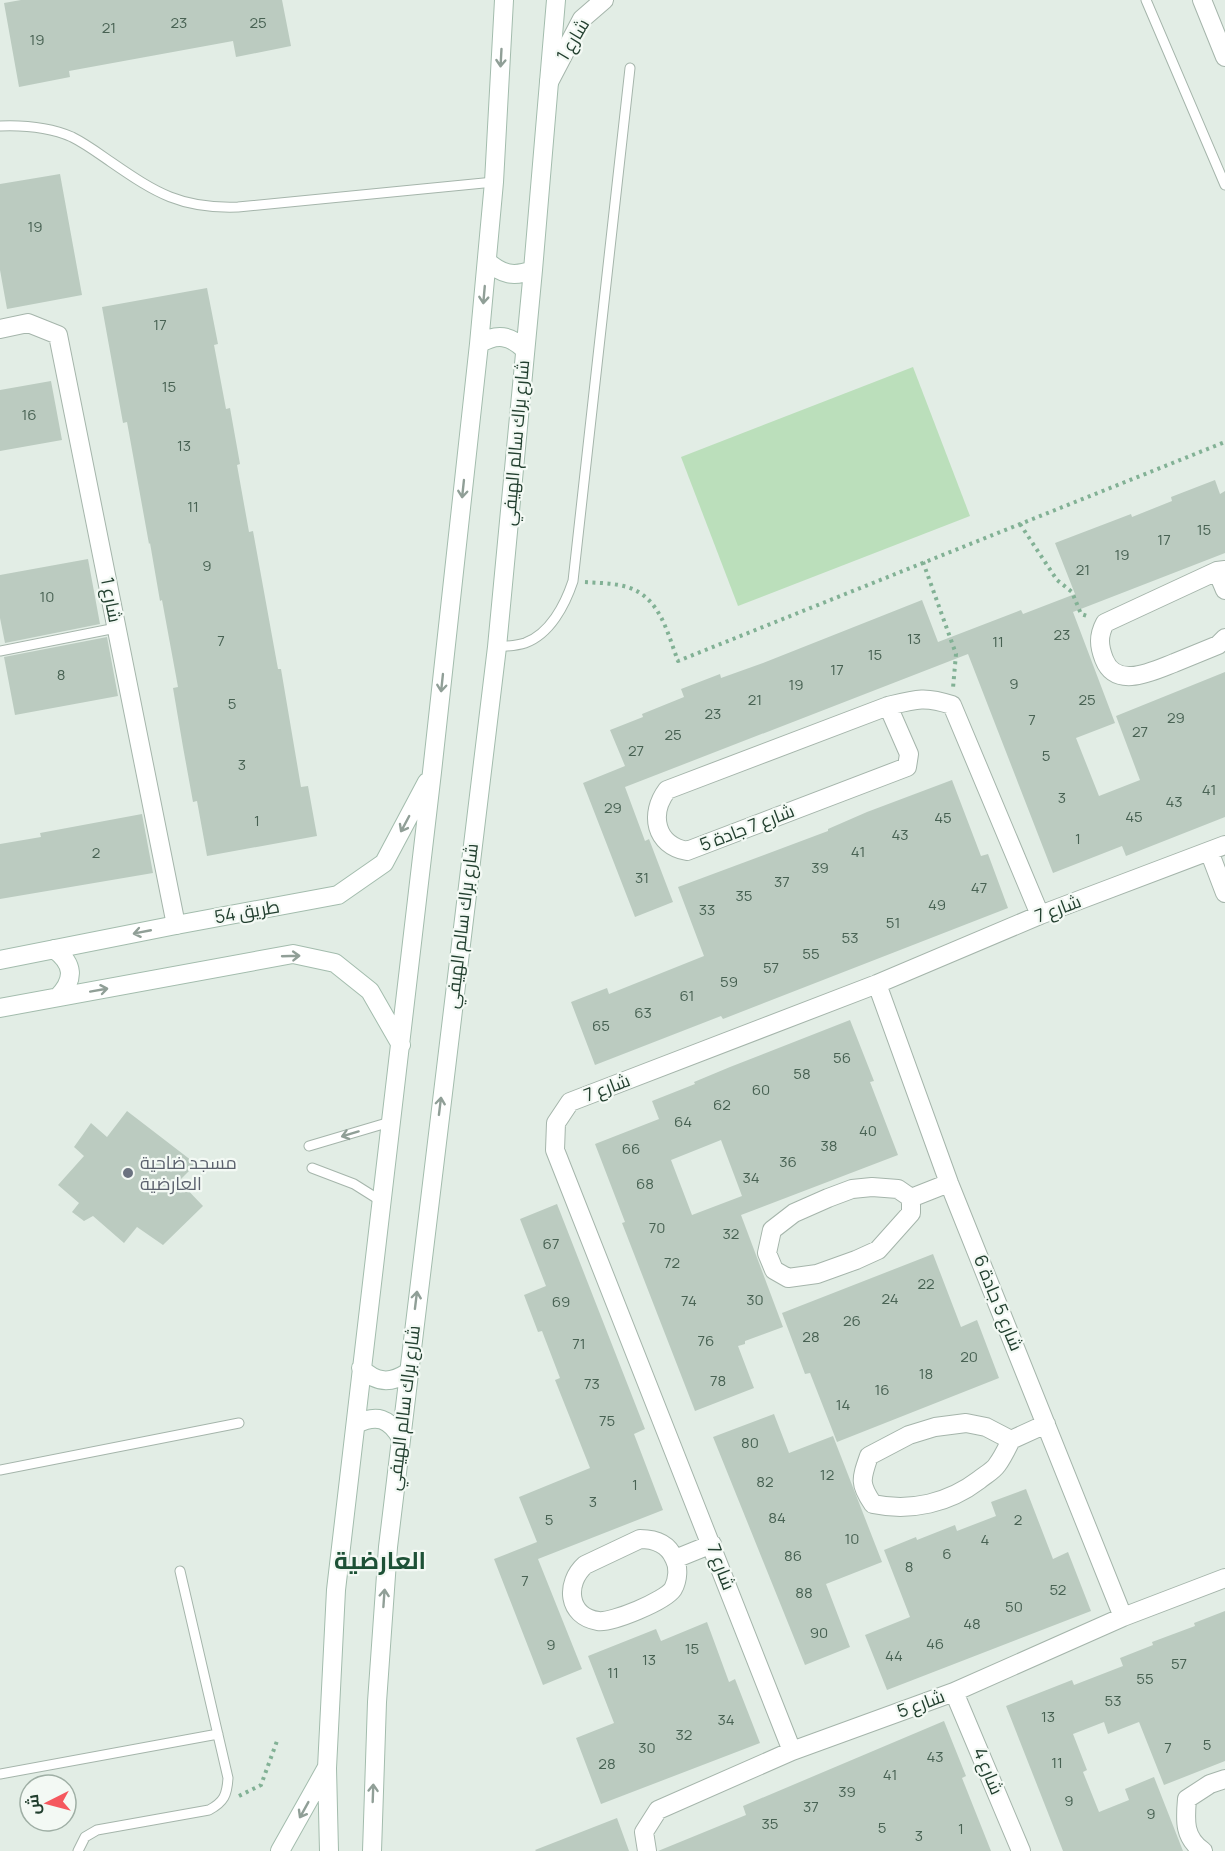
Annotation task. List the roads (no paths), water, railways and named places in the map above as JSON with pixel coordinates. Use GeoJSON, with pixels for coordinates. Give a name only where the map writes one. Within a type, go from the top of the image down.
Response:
{"type":"FeatureCollection","features":[{"type":"Feature","properties":{"kind":"street"},"geometry":{"type":"LineString","coordinates":[[329,1851],[327,1768],[336,1590],[401,1044],[479,344],[494,182],[504,0]]}},
{"type":"Feature","properties":{"kind":"street","name":"شارع براك سالم الهيفي"},"geometry":{"type":"LineString","coordinates":[[372,1851],[377,1702],[388,1547],[407,1373],[497,647],[556,0]]}},
{"type":"Feature","properties":{"kind":"street","name":"شارع 1"},"geometry":{"type":"LineString","coordinates":[[548,84],[582,19],[604,0]]}},
{"type":"Feature","properties":{"kind":"street"},"geometry":{"type":"LineString","coordinates":[[1202,0],[1225,57]]}},
{"type":"Feature","properties":{"kind":"street"},"geometry":{"type":"LineString","coordinates":[[487,261],[496,270],[508,275],[521,275],[533,270]]}},
{"type":"Feature","properties":{"kind":"street","name":"شارع 1"},"geometry":{"type":"LineString","coordinates":[[0,329],[28,323],[58,335],[176,925]]}},
{"type":"Feature","properties":{"kind":"street"},"geometry":{"type":"LineString","coordinates":[[479,344],[491,337],[504,336],[516,341],[525,350]]}},
{"type":"Feature","properties":{"kind":"street"},"geometry":{"type":"LineString","coordinates":[[1225,590],[1221,570],[1105,623],[1099,634],[1101,651],[1107,667],[1121,676],[1142,676],[1218,645],[1225,638]]}},
{"type":"Feature","properties":{"kind":"street","name":"شارع 7 جادة 5"},"geometry":{"type":"LineString","coordinates":[[888,706],[909,754],[907,767],[687,851],[674,849],[658,828],[656,814],[660,800],[667,790],[888,706],[914,699],[932,699],[952,705],[1040,915]]}},
{"type":"Feature","properties":{"kind":"street","name":"طريق 54"},"geometry":{"type":"LineString","coordinates":[[0,960],[338,895],[384,863],[432,772]]}},
{"type":"Feature","properties":{"kind":"street"},"geometry":{"type":"LineString","coordinates":[[1217,848],[1225,893]]}},
{"type":"Feature","properties":{"kind":"street","name":"شارع 7"},"geometry":{"type":"LineString","coordinates":[[792,1750],[555,1150],[556,1123],[570,1102],[878,984],[1040,915],[1217,848]]}},
{"type":"Feature","properties":{"kind":"street"},"geometry":{"type":"LineString","coordinates":[[54,949],[63,956],[69,966],[70,978],[66,988],[58,997]]}},
{"type":"Feature","properties":{"kind":"street"},"geometry":{"type":"LineString","coordinates":[[0,1008],[293,954],[335,963],[370,991],[401,1044]]}},
{"type":"Feature","properties":{"kind":"street","name":"شارع 5 جادة 6"},"geometry":{"type":"LineString","coordinates":[[878,984],[949,1183],[1123,1617]]}},
{"type":"Feature","properties":{"kind":"street"},"geometry":{"type":"LineString","coordinates":[[911,1198],[949,1183]]}},
{"type":"Feature","properties":{"kind":"street"},"geometry":{"type":"LineString","coordinates":[[872,1187],[898,1189],[911,1198],[911,1213],[878,1250],[817,1274],[788,1278],[774,1270],[767,1253],[772,1230],[794,1213],[852,1189],[872,1187]]}},
{"type":"Feature","properties":{"kind":"street"},"geometry":{"type":"LineString","coordinates":[[361,1368],[370,1378],[383,1382],[396,1380],[407,1373]]}},
{"type":"Feature","properties":{"kind":"street"},"geometry":{"type":"LineString","coordinates":[[356,1424],[368,1418],[382,1419],[394,1426],[400,1438]]}},
{"type":"Feature","properties":{"kind":"street"},"geometry":{"type":"LineString","coordinates":[[1011,1440],[986,1427],[966,1423],[935,1427],[909,1435],[869,1456],[862,1476],[865,1492],[873,1504],[895,1509],[950,1498],[970,1487],[996,1467],[1011,1440],[1046,1424]]}},
{"type":"Feature","properties":{"kind":"street"},"geometry":{"type":"LineString","coordinates":[[640,1539],[656,1541],[664,1545],[675,1559],[678,1569],[676,1580],[673,1589],[666,1596],[604,1621],[596,1621],[587,1617],[575,1605],[571,1587],[578,1571],[585,1565],[640,1539]]}},
{"type":"Feature","properties":{"kind":"street"},"geometry":{"type":"LineString","coordinates":[[675,1559],[712,1544]]}},
{"type":"Feature","properties":{"kind":"street","name":"شارع 5"},"geometry":{"type":"LineString","coordinates":[[647,1851],[644,1832],[658,1810],[792,1750],[954,1692],[1123,1617],[1225,1578]]}},
{"type":"Feature","properties":{"kind":"street","name":"شارع 4"},"geometry":{"type":"LineString","coordinates":[[954,1692],[1021,1851]]}},
{"type":"Feature","properties":{"kind":"street"},"geometry":{"type":"LineString","coordinates":[[280,1851],[327,1768]]}},
{"type":"Feature","properties":{"kind":"street"},"geometry":{"type":"LineString","coordinates":[[1203,1851],[1192,1844],[1185,1820],[1187,1799],[1210,1784],[1225,1779]]}},
{"type":"Feature","properties":{"kind":"lane"},"geometry":{"type":"LineString","coordinates":[[1146,0],[1225,185]]}},
{"type":"Feature","properties":{"kind":"lane"},"geometry":{"type":"LineString","coordinates":[[497,647],[524,644],[535,638],[561,610],[573,581],[630,68]]}},
{"type":"Feature","properties":{"kind":"lane"},"geometry":{"type":"LineString","coordinates":[[0,126],[37,127],[72,137],[153,190],[203,207],[238,207],[494,182]]}},
{"type":"Feature","properties":{"kind":"lane"},"geometry":{"type":"LineString","coordinates":[[1215,158],[1225,154]]}},
{"type":"Feature","properties":{"kind":"lane"},"geometry":{"type":"LineString","coordinates":[[0,651],[116,628]]}},
{"type":"Feature","properties":{"kind":"lane"},"geometry":{"type":"LineString","coordinates":[[309,1146],[390,1122]]}},
{"type":"Feature","properties":{"kind":"lane"},"geometry":{"type":"LineString","coordinates":[[312,1168],[354,1184],[381,1201]]}},
{"type":"Feature","properties":{"kind":"lane"},"geometry":{"type":"LineString","coordinates":[[0,1470],[239,1423]]}},
{"type":"Feature","properties":{"kind":"lane"},"geometry":{"type":"LineString","coordinates":[[78,1851],[85,1837],[97,1830],[209,1810],[221,1804],[227,1793],[228,1778],[180,1571]]}},
{"type":"Feature","properties":{"kind":"lane"},"geometry":{"type":"LineString","coordinates":[[0,1774],[218,1734]]}},
{"type":"Feature","properties":{"kind":"place","name":"مسجد ضاحية العارضية"},"geometry":{"type":"Point","coordinates":[128,1173]}},
{"type":"Feature","properties":{"kind":"district","name":"العارضية"},"geometry":{"type":"Point","coordinates":[380,1561]}}]}
